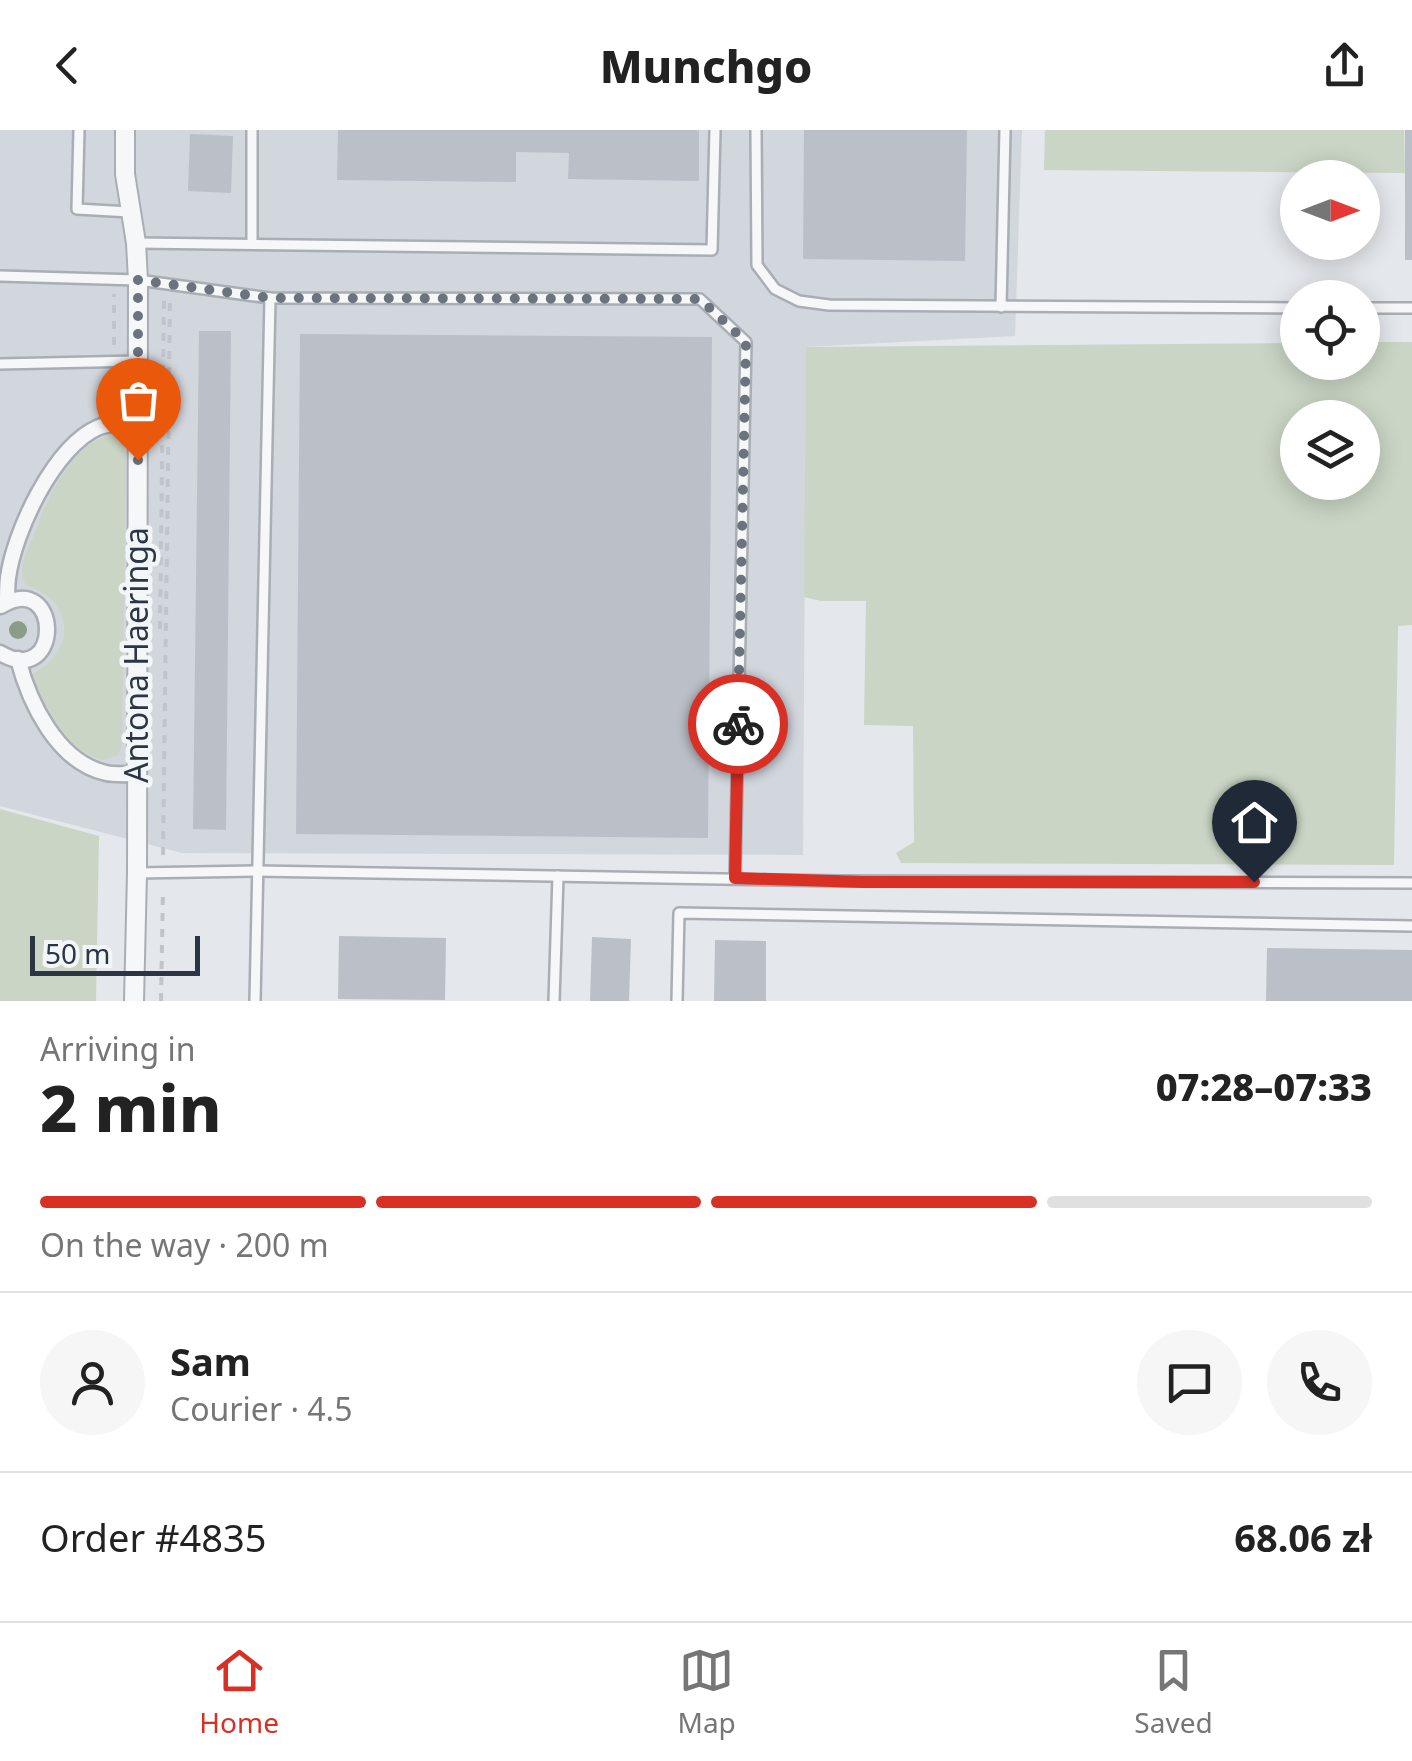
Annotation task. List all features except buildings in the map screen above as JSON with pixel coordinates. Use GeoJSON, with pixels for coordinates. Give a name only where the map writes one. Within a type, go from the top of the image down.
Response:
{"type":"FeatureCollection","features":[{"type":"Feature","properties":{"kind":"street","name":"Antona Haeringa"},"geometry":{"type":"LineString","coordinates":[[125,130],[125,174],[138,280],[134,1001]]}},
{"type":"Feature","properties":{"kind":"street"},"geometry":{"type":"LineString","coordinates":[[0,652],[11,659],[29,658],[38,653],[48,637],[42,610],[34,604],[25,600],[4,604],[12,560],[49,473],[80,438],[103,426],[138,421]]}},
{"type":"Feature","properties":{"kind":"street"},"geometry":{"type":"LineString","coordinates":[[18,659],[25,688],[60,743],[79,760],[107,774],[137,774]]}},
{"type":"Feature","properties":{"kind":"lane"},"geometry":{"type":"LineString","coordinates":[[80,130],[77,209],[130,212]]}},
{"type":"Feature","properties":{"kind":"lane"},"geometry":{"type":"LineString","coordinates":[[252,130],[252,244]]}},
{"type":"Feature","properties":{"kind":"lane"},"geometry":{"type":"LineString","coordinates":[[136,243],[712,250],[715,130]]}},
{"type":"Feature","properties":{"kind":"lane"},"geometry":{"type":"LineString","coordinates":[[756,130],[756,266],[775,289],[799,300],[829,305],[1280,308]]}},
{"type":"Feature","properties":{"kind":"lane"},"geometry":{"type":"LineString","coordinates":[[1002,307],[1005,130]]}},
{"type":"Feature","properties":{"kind":"lane"},"geometry":{"type":"LineString","coordinates":[[0,276],[138,280],[270,298],[700,299],[746,342],[735,878]]}},
{"type":"Feature","properties":{"kind":"lane"},"geometry":{"type":"LineString","coordinates":[[255,1001],[270,298]]}},
{"type":"Feature","properties":{"kind":"lane"},"geometry":{"type":"LineString","coordinates":[[1380,308],[1412,308]]}},
{"type":"Feature","properties":{"kind":"lane"},"geometry":{"type":"LineString","coordinates":[[0,364],[138,360]]}},
{"type":"Feature","properties":{"kind":"lane"},"geometry":{"type":"LineString","coordinates":[[137,873],[856,882],[1412,882]]}},
{"type":"Feature","properties":{"kind":"lane"},"geometry":{"type":"LineString","coordinates":[[554,1001],[558,876]]}},
{"type":"Feature","properties":{"kind":"lane"},"geometry":{"type":"LineString","coordinates":[[677,1001],[679,913],[1412,926]]}},
{"type":"Feature","properties":{"kind":"path"},"geometry":{"type":"LineString","coordinates":[[161,1001],[170,285]]}},
{"type":"Feature","properties":{"kind":"shaded area"},"geometry":{"type":"Polygon","coordinates":[[[0,130],[1022,130],[1015,336],[806,347],[803,855],[182,853],[0,806],[0,130]]]}},
{"type":"Feature","properties":{"kind":"green space"},"geometry":{"type":"Polygon","coordinates":[[[1045,130],[1404,130],[1405,173],[1380,173],[1380,160],[1280,160],[1280,172],[1044,170],[1045,130]]]}},
{"type":"Feature","properties":{"kind":"green space"},"geometry":{"type":"Polygon","coordinates":[[[1380,342],[1412,342],[1412,625],[1398,626],[1394,865],[901,863],[896,853],[914,842],[913,726],[864,725],[866,601],[804,597],[806,347],[1280,343],[1280,380],[1380,380],[1380,342]]]}},
{"type":"Feature","properties":{"kind":"green space"},"geometry":{"type":"Polygon","coordinates":[[[112,436],[123,445],[126,457],[122,745],[118,755],[103,760],[78,748],[68,738],[37,687],[32,674],[57,653],[64,627],[54,602],[26,585],[22,572],[40,519],[63,474],[85,449],[112,436]]]}},
{"type":"Feature","properties":{"kind":"green space"},"geometry":{"type":"Polygon","coordinates":[[[0,809],[99,836],[96,1001],[0,1001],[0,809]]]}},
{"type":"Feature","properties":{"kind":"way so far"},"geometry":{"type":"LineString","coordinates":[[138,460],[138,280],[270,298],[700,299],[746,342],[738,724]]}},
{"type":"Feature","properties":{"kind":"route"},"geometry":{"type":"LineString","coordinates":[[738,724],[735,878],[864,882],[1254,882]]}}]}
